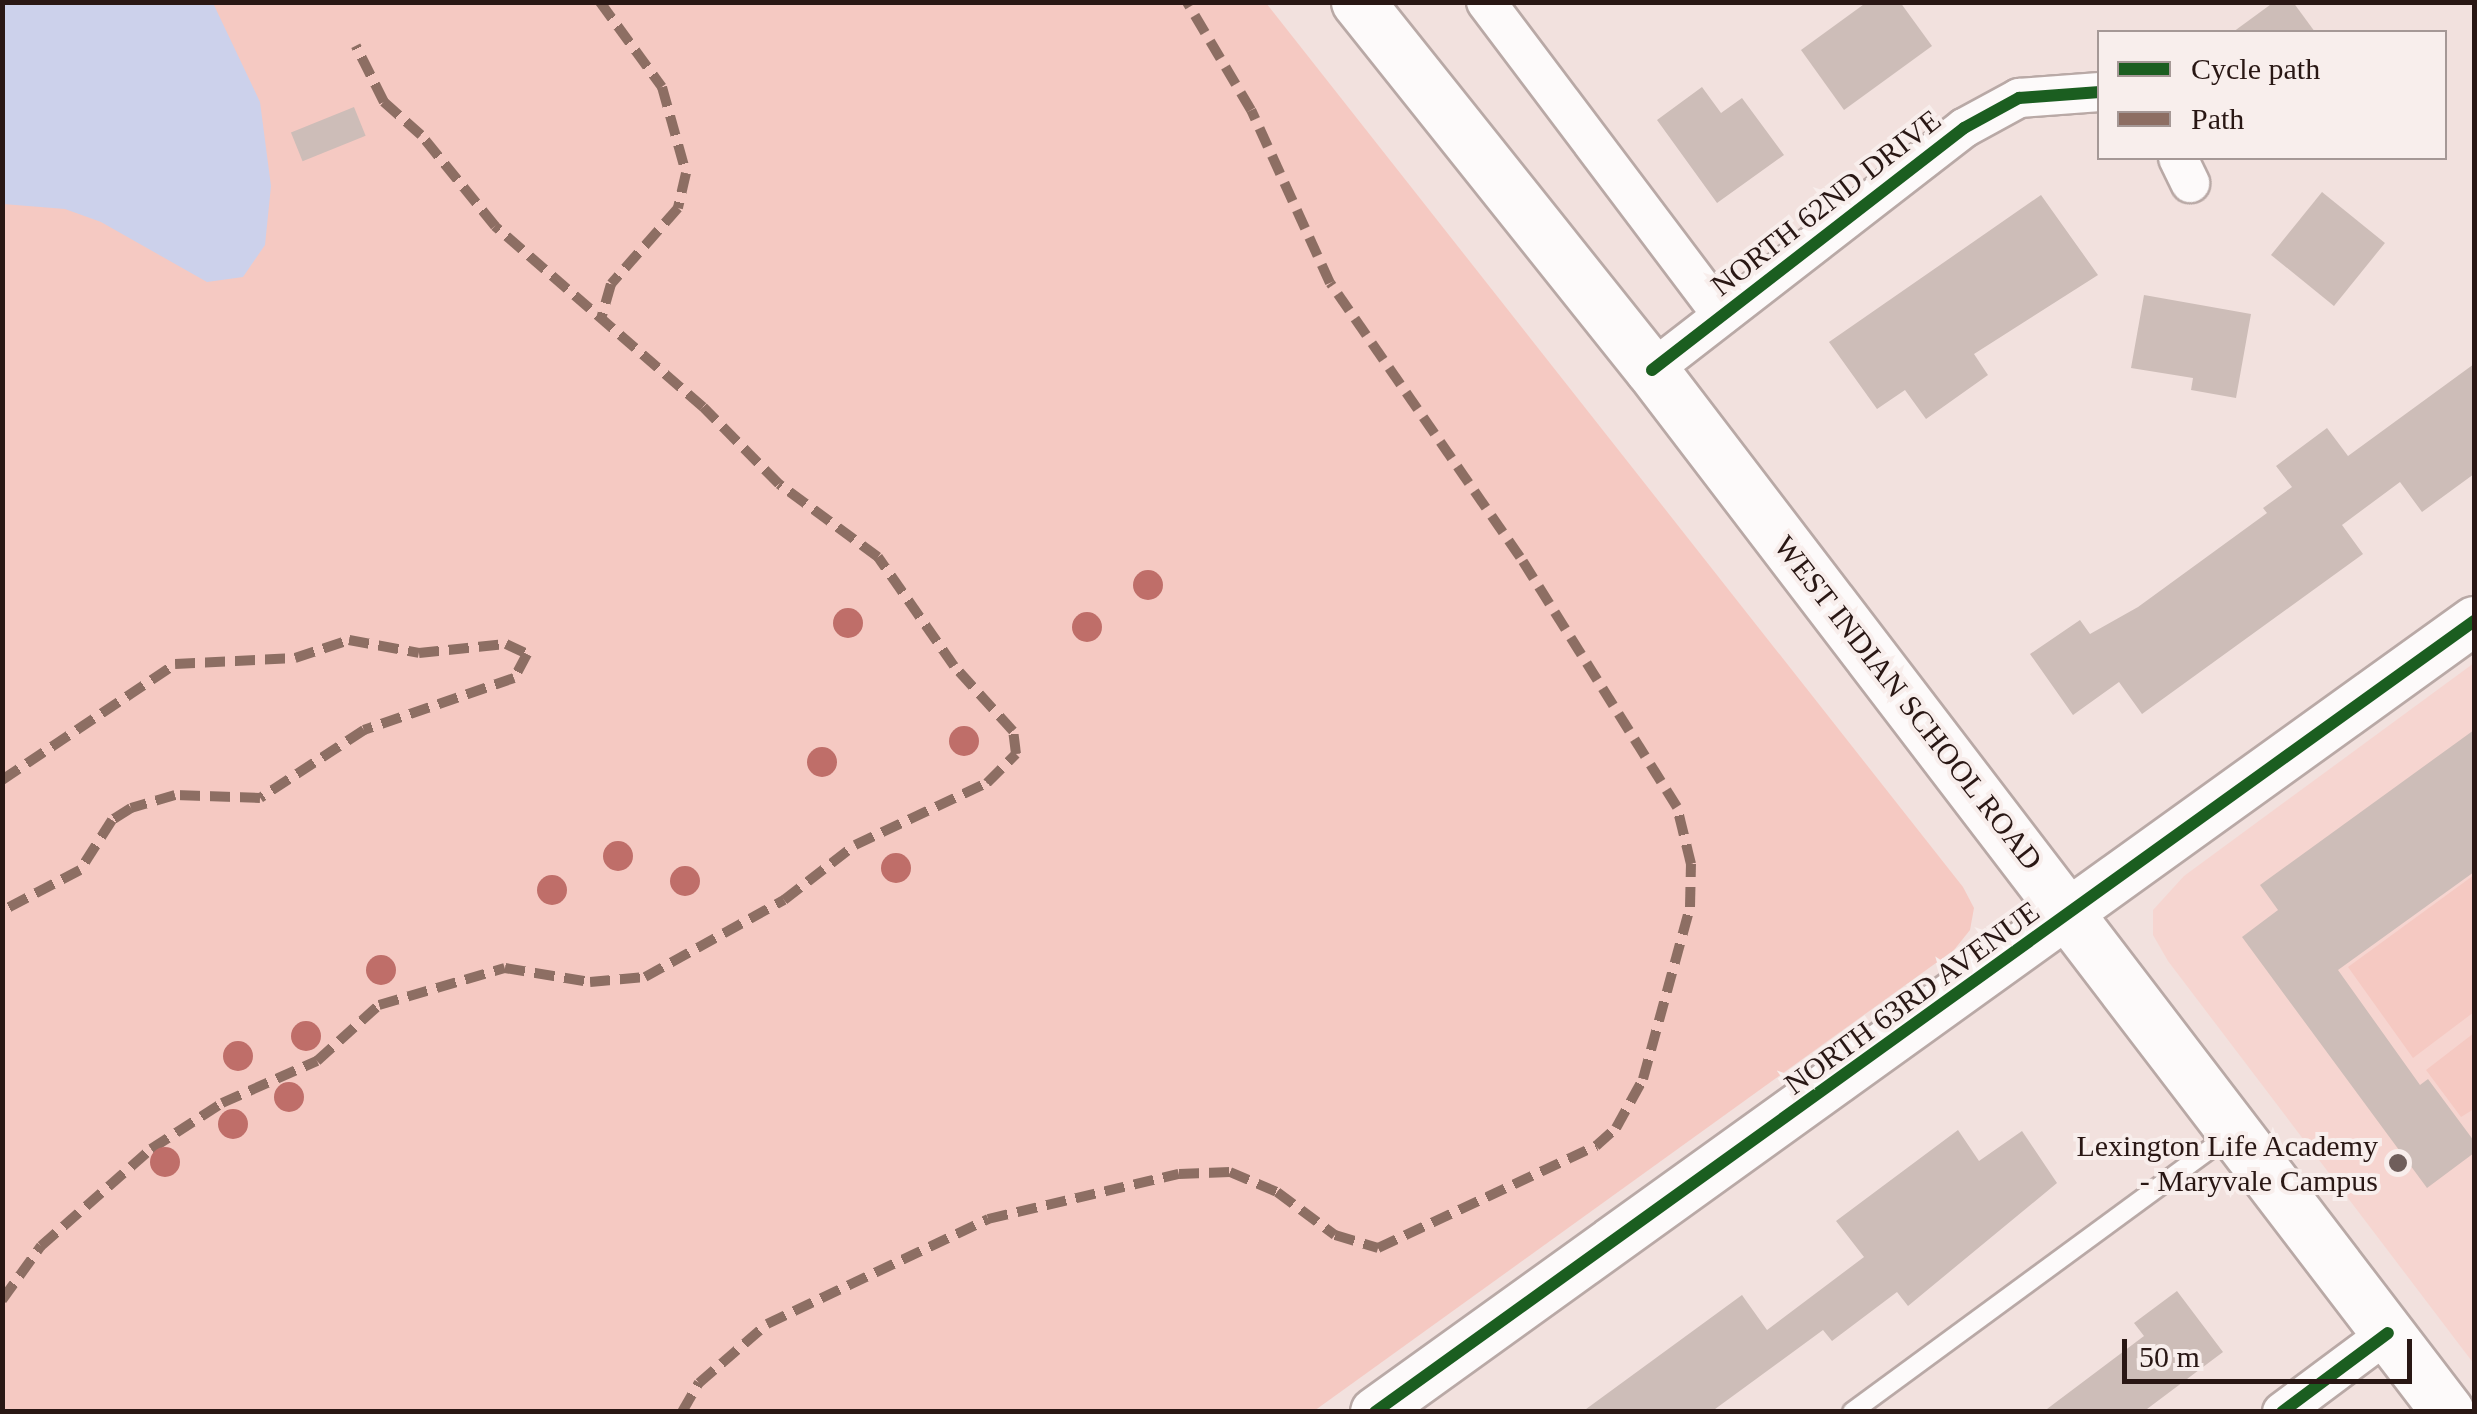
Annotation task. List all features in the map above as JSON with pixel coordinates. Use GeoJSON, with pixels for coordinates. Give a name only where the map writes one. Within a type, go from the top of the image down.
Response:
{"type":"FeatureCollection","features":[{"type":"Feature","properties":{"kind":"main road","name":"WEST INDIAN SCHOOL ROAD"},"geometry":{"type":"LineString","coordinates":[[1358,2],[1652,370],[2072,914],[2448,1412]]}},
{"type":"Feature","properties":{"kind":"street"},"geometry":{"type":"LineString","coordinates":[[1486,2],[1722,315]]}},
{"type":"Feature","properties":{"kind":"street","name":"NORTH 62ND DRIVE"},"geometry":{"type":"LineString","coordinates":[[1652,370],[1964,128],[2019,98],[2097,92]]}},
{"type":"Feature","properties":{"kind":"street","name":"NORTH 63RD AVENUE"},"geometry":{"type":"LineString","coordinates":[[1375,1412],[2072,914],[2474,620]]}},
{"type":"Feature","properties":{"kind":"street"},"geometry":{"type":"LineString","coordinates":[[2282,1412],[2388,1333]]}},
{"type":"Feature","properties":{"kind":"lane"},"geometry":{"type":"LineString","coordinates":[[1852,1412],[2235,1131]]}},
{"type":"Feature","properties":{"kind":"shaded area"},"geometry":{"type":"Polygon","coordinates":[[[3,3],[1266,3],[1963,887],[1974,908],[1970,930],[1954,950],[1314,1411],[3,1412],[3,3]]]}},
{"type":"Feature","properties":{"kind":"shaded area","name":"Lexington Life Academy - Maryvale Campus"},"geometry":{"type":"Polygon","coordinates":[[[2474,663],[2474,1364],[2168,961],[2153,935],[2153,910],[2184,876],[2474,663]]]}},
{"type":"Feature","properties":{"kind":"shaded area"},"geometry":{"type":"Polygon","coordinates":[[[2474,875],[2474,1012],[2413,1058],[2348,967],[2474,875]]]}},
{"type":"Feature","properties":{"kind":"shaded area"},"geometry":{"type":"Polygon","coordinates":[[[2474,1033],[2474,1109],[2461,1117],[2426,1070],[2474,1033]]]}},
{"type":"Feature","properties":{"kind":"water"},"geometry":{"type":"Polygon","coordinates":[[[2,3],[213,3],[260,102],[271,186],[265,245],[243,277],[207,282],[101,222],[65,209],[3,204],[2,3]]]}},
{"type":"Feature","properties":{"kind":"building"},"geometry":{"type":"Polygon","coordinates":[[[1867,2],[1900,2],[1932,46],[1844,110],[1801,50],[1867,2]]]}},
{"type":"Feature","properties":{"kind":"building"},"geometry":{"type":"Polygon","coordinates":[[[2274,2],[2293,2],[2314,30],[2236,30],[2274,2]]]}},
{"type":"Feature","properties":{"kind":"building"},"geometry":{"type":"Polygon","coordinates":[[[1702,87],[1721,113],[1742,98],[1784,155],[1717,203],[1657,120],[1702,87]]]}},
{"type":"Feature","properties":{"kind":"building"},"geometry":{"type":"Polygon","coordinates":[[[354,107],[366,136],[303,161],[291,132],[354,107]]]}},
{"type":"Feature","properties":{"kind":"building"},"geometry":{"type":"Polygon","coordinates":[[[2322,192],[2385,243],[2334,306],[2271,255],[2322,192]]]}},
{"type":"Feature","properties":{"kind":"building"},"geometry":{"type":"Polygon","coordinates":[[[2041,195],[2098,275],[1974,354],[1988,375],[1926,419],[1905,390],[1877,409],[1829,342],[2041,195]]]}},
{"type":"Feature","properties":{"kind":"building"},"geometry":{"type":"Polygon","coordinates":[[[2144,295],[2251,314],[2236,398],[2191,390],[2193,378],[2131,368],[2144,295]]]}},
{"type":"Feature","properties":{"kind":"building"},"geometry":{"type":"Polygon","coordinates":[[[2474,364],[2474,474],[2422,512],[2400,482],[2342,525],[2363,554],[2142,714],[2119,682],[2073,715],[2030,654],[2080,620],[2090,634],[2138,607],[2267,513],[2263,508],[2292,487],[2276,466],[2327,428],[2348,456],[2474,364]]]}},
{"type":"Feature","properties":{"kind":"building"},"geometry":{"type":"Polygon","coordinates":[[[2474,730],[2474,872],[2338,970],[2420,1085],[2428,1079],[2474,1141],[2474,1153],[2427,1188],[2242,937],[2278,910],[2260,885],[2474,730]]]}},
{"type":"Feature","properties":{"kind":"building"},"geometry":{"type":"Polygon","coordinates":[[[1958,1130],[1979,1161],[2022,1131],[2057,1183],[1908,1306],[1897,1292],[1832,1341],[1823,1330],[1711,1412],[1582,1412],[1742,1295],[1767,1330],[1864,1257],[1836,1221],[1958,1130]]]}},
{"type":"Feature","properties":{"kind":"building"},"geometry":{"type":"Polygon","coordinates":[[[2177,1291],[2223,1352],[2143,1412],[2043,1412],[2144,1336],[2134,1323],[2177,1291]]]}},
{"type":"Feature","properties":{"kind":"marked path"},"geometry":{"type":"LineString","coordinates":[[600,2],[662,87],[686,173],[678,208],[611,284],[601,319]]}},
{"type":"Feature","properties":{"kind":"marked path"},"geometry":{"type":"LineString","coordinates":[[682,1412],[699,1383],[767,1324],[988,1219],[1179,1174],[1230,1172],[1277,1192],[1335,1235],[1378,1248],[1596,1146],[1616,1128],[1643,1079],[1690,907],[1691,864],[1677,807],[1520,557],[1330,283],[1251,110],[1187,2]]}},
{"type":"Feature","properties":{"kind":"marked path"},"geometry":{"type":"LineString","coordinates":[[2,1300],[41,1246],[151,1149],[222,1103],[317,1061],[379,1005],[505,968],[590,982],[645,977],[784,900],[855,845],[987,783],[1016,754],[1013,731],[954,666],[878,557],[779,484],[703,407],[495,226],[421,135],[384,102],[356,46]]}},
{"type":"Feature","properties":{"kind":"marked path"},"geometry":{"type":"LineString","coordinates":[[2,780],[175,664],[295,658],[349,640],[419,653],[506,644],[527,654],[514,678],[364,730],[260,798],[175,795],[131,808],[112,820],[80,870],[2,911]]}},
{"type":"Feature","properties":{"kind":"cycle path"},"geometry":{"type":"LineString","coordinates":[[1652,370],[1964,128],[2019,98],[2097,92]]}},
{"type":"Feature","properties":{"kind":"cycle path"},"geometry":{"type":"LineString","coordinates":[[1375,1412],[2474,621]]}},
{"type":"Feature","properties":{"kind":"cycle path"},"geometry":{"type":"LineString","coordinates":[[2282,1412],[2388,1333]]}},
{"type":"Feature","properties":{"kind":"place","name":"Lexington Life Academy - Maryvale Campus"},"geometry":{"type":"Point","coordinates":[2398,1163]}}]}
